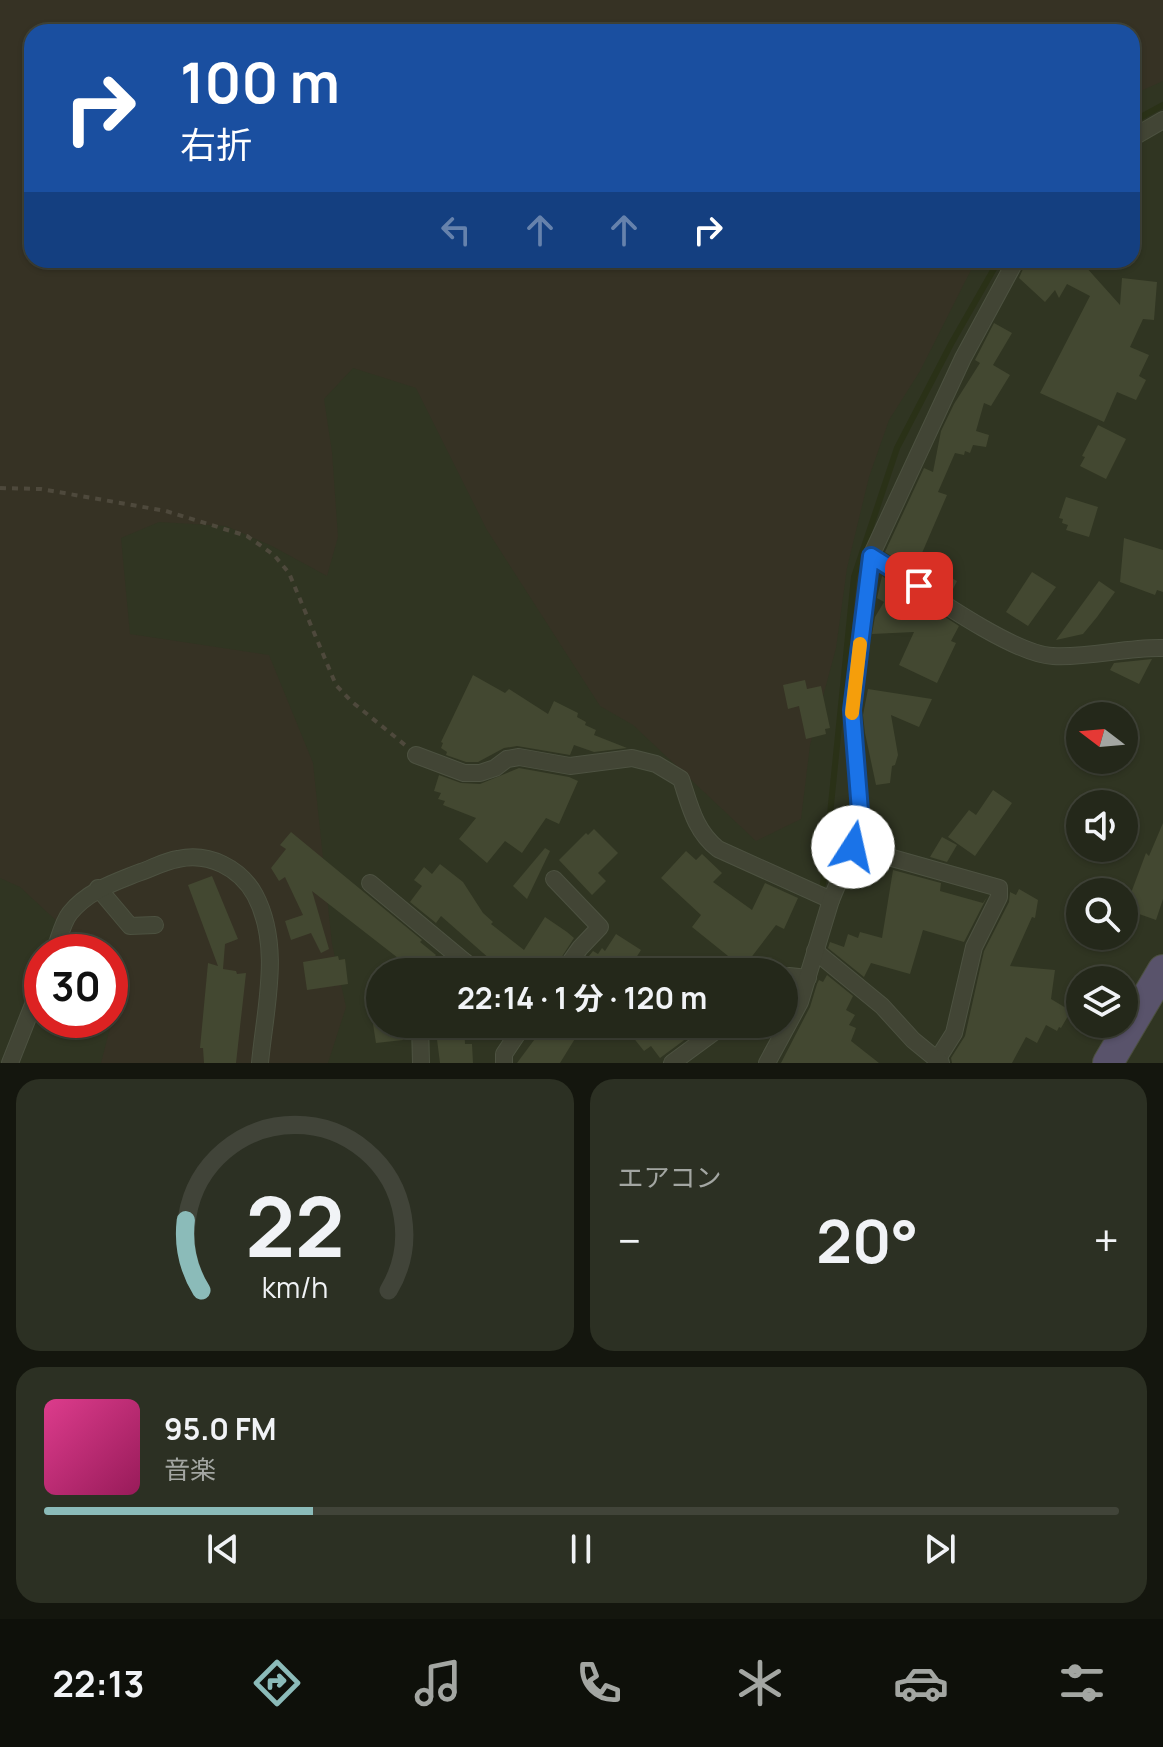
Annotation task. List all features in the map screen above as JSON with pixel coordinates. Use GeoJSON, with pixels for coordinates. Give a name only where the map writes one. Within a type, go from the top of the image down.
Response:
{"type":"FeatureCollection","features":[{"type":"Feature","properties":{"kind":"highway"},"geometry":{"type":"LineString","coordinates":[[1108,1063],[1163,970]]}},
{"type":"Feature","properties":{"kind":"street"},"geometry":{"type":"LineString","coordinates":[[1140,133],[1163,120]]}},
{"type":"Feature","properties":{"kind":"street"},"geometry":{"type":"LineString","coordinates":[[767,1063],[800,1002],[831,900],[853,847],[860,811],[852,710],[871,556],[963,358],[1012,268]]}},
{"type":"Feature","properties":{"kind":"street"},"geometry":{"type":"LineString","coordinates":[[871,556],[1014,646],[1051,657],[1136,647],[1163,648]]}},
{"type":"Feature","properties":{"kind":"street"},"geometry":{"type":"LineString","coordinates":[[416,755],[464,773],[480,773],[495,768],[507,759],[519,757],[570,766],[632,758],[656,764],[681,779],[693,817],[711,844],[831,900]]}},
{"type":"Feature","properties":{"kind":"street"},"geometry":{"type":"LineString","coordinates":[[815,951],[882,1006],[913,1040],[939,1062],[954,1033],[974,947],[999,897],[999,888],[853,847]]}},
{"type":"Feature","properties":{"kind":"street"},"geometry":{"type":"LineString","coordinates":[[61,934],[69,914],[98,888],[178,858],[207,858],[242,876],[263,914],[271,950],[260,1063]]}},
{"type":"Feature","properties":{"kind":"street"},"geometry":{"type":"LineString","coordinates":[[554,879],[600,927],[573,958]]}},
{"type":"Feature","properties":{"kind":"street"},"geometry":{"type":"LineString","coordinates":[[370,883],[460,958]]}},
{"type":"Feature","properties":{"kind":"street"},"geometry":{"type":"LineString","coordinates":[[98,888],[130,926],[155,925]]}},
{"type":"Feature","properties":{"kind":"street"},"geometry":{"type":"LineString","coordinates":[[798,977],[808,978]]}},
{"type":"Feature","properties":{"kind":"street"},"geometry":{"type":"LineString","coordinates":[[10,1063],[24,1028]]}},
{"type":"Feature","properties":{"kind":"street"},"geometry":{"type":"LineString","coordinates":[[420,1038],[421,1063]]}},
{"type":"Feature","properties":{"kind":"street"},"geometry":{"type":"LineString","coordinates":[[504,1063],[504,1054],[515,1038]]}},
{"type":"Feature","properties":{"kind":"street"},"geometry":{"type":"LineString","coordinates":[[672,1063],[706,1038]]}},
{"type":"Feature","properties":{"kind":"path"},"geometry":{"type":"LineString","coordinates":[[0,488],[41,489],[166,511],[247,536],[274,555],[289,573],[336,685],[416,755]]}},
{"type":"Feature","properties":{"kind":"shaded area"},"geometry":{"type":"Polygon","coordinates":[[[0,0],[1163,0],[1163,81],[1140,91],[1140,24],[24,24],[24,268],[972,268],[920,371],[889,420],[869,477],[847,568],[836,648],[810,745],[801,819],[756,841],[633,725],[600,706],[487,530],[416,388],[353,368],[324,399],[332,452],[338,537],[327,576],[272,546],[226,526],[159,522],[121,538],[130,634],[269,655],[313,763],[332,944],[346,1007],[328,1063],[101,1063],[107,1038],[128,1038],[128,934],[71,934],[20,887],[0,878],[0,0]]]}},
{"type":"Feature","properties":{"kind":"building"},"geometry":{"type":"Polygon","coordinates":[[[1023,268],[1087,268],[1120,305],[1122,278],[1157,282],[1154,320],[1143,319],[1130,347],[1149,355],[1139,376],[1146,380],[1136,400],[1117,392],[1104,422],[1040,393],[1090,296],[1067,284],[1059,298],[1055,290],[1045,302],[1019,278],[1023,268]]]}},
{"type":"Feature","properties":{"kind":"building"},"geometry":{"type":"Polygon","coordinates":[[[994,323],[1012,333],[993,365],[1010,375],[991,406],[984,403],[976,431],[989,435],[986,447],[973,445],[970,453],[955,453],[938,492],[947,495],[919,560],[957,581],[950,595],[885,552],[924,468],[933,472],[941,431],[980,363],[975,360],[994,323]]]}},
{"type":"Feature","properties":{"kind":"building"},"geometry":{"type":"Polygon","coordinates":[[[1098,425],[1126,439],[1106,479],[1080,466],[1098,425]]]}},
{"type":"Feature","properties":{"kind":"building"},"geometry":{"type":"Polygon","coordinates":[[[1066,497],[1098,507],[1089,537],[1066,530],[1068,525],[1059,518],[1066,497]]]}},
{"type":"Feature","properties":{"kind":"building"},"geometry":{"type":"Polygon","coordinates":[[[1124,538],[1163,550],[1163,592],[1157,590],[1155,595],[1120,582],[1124,538]]]}},
{"type":"Feature","properties":{"kind":"building"},"geometry":{"type":"Polygon","coordinates":[[[1032,572],[1056,587],[1028,626],[1006,612],[1032,572]]]}},
{"type":"Feature","properties":{"kind":"building"},"geometry":{"type":"Polygon","coordinates":[[[882,576],[959,626],[951,641],[956,643],[937,683],[899,665],[914,632],[872,634],[875,617],[884,602],[877,598],[882,576]]]}},
{"type":"Feature","properties":{"kind":"building"},"geometry":{"type":"Polygon","coordinates":[[[1099,581],[1115,592],[1097,617],[1083,634],[1056,640],[1099,581]]]}},
{"type":"Feature","properties":{"kind":"building"},"geometry":{"type":"Polygon","coordinates":[[[1152,659],[1139,684],[1110,670],[1114,663],[1152,659]]]}},
{"type":"Feature","properties":{"kind":"building"},"geometry":{"type":"Polygon","coordinates":[[[473,675],[505,693],[509,689],[548,714],[554,701],[578,713],[577,717],[586,722],[585,725],[596,730],[594,735],[627,748],[594,752],[574,745],[570,755],[517,746],[504,748],[478,762],[466,762],[446,755],[441,742],[473,675]]]}},
{"type":"Feature","properties":{"kind":"building"},"geometry":{"type":"Polygon","coordinates":[[[805,680],[807,689],[821,686],[830,728],[825,729],[826,734],[806,739],[799,706],[788,709],[783,685],[805,680]]]}},
{"type":"Feature","properties":{"kind":"building"},"geometry":{"type":"Polygon","coordinates":[[[868,689],[932,699],[919,727],[891,715],[898,755],[892,766],[890,783],[876,785],[863,715],[868,689]]]}},
{"type":"Feature","properties":{"kind":"building"},"geometry":{"type":"Polygon","coordinates":[[[519,768],[578,781],[559,824],[546,818],[522,853],[505,841],[487,863],[459,839],[476,818],[443,805],[445,801],[438,799],[441,793],[434,791],[439,775],[461,783],[480,784],[519,768]]]}},
{"type":"Feature","properties":{"kind":"building"},"geometry":{"type":"Polygon","coordinates":[[[993,790],[1012,803],[975,856],[948,837],[969,810],[976,815],[993,790]]]}},
{"type":"Feature","properties":{"kind":"building"},"geometry":{"type":"Polygon","coordinates":[[[1163,823],[1163,899],[1156,920],[1138,914],[1137,878],[1146,853],[1149,856],[1163,823]]]}},
{"type":"Feature","properties":{"kind":"building"},"geometry":{"type":"Polygon","coordinates":[[[594,829],[618,853],[598,873],[606,881],[592,895],[559,860],[594,829]]]}},
{"type":"Feature","properties":{"kind":"building"},"geometry":{"type":"Polygon","coordinates":[[[291,832],[436,955],[433,958],[398,958],[312,891],[329,949],[321,953],[311,933],[291,940],[285,921],[303,915],[285,877],[279,881],[271,868],[286,849],[280,845],[291,832]]]}},
{"type":"Feature","properties":{"kind":"building"},"geometry":{"type":"Polygon","coordinates":[[[942,837],[957,845],[947,862],[930,857],[942,837]]]}},
{"type":"Feature","properties":{"kind":"building"},"geometry":{"type":"Polygon","coordinates":[[[545,848],[550,851],[527,899],[513,886],[545,848]]]}},
{"type":"Feature","properties":{"kind":"building"},"geometry":{"type":"Polygon","coordinates":[[[686,851],[696,860],[702,854],[722,873],[713,882],[752,910],[765,883],[798,898],[784,929],[776,925],[751,958],[731,958],[692,927],[701,915],[661,878],[686,851]]]}},
{"type":"Feature","properties":{"kind":"building"},"geometry":{"type":"Polygon","coordinates":[[[440,864],[463,882],[483,913],[493,922],[491,924],[524,950],[545,917],[574,938],[561,958],[489,958],[441,916],[436,923],[410,902],[422,886],[414,880],[424,867],[432,874],[440,864]]]}},
{"type":"Feature","properties":{"kind":"building"},"geometry":{"type":"Polygon","coordinates":[[[893,870],[941,883],[940,891],[983,903],[987,897],[964,942],[923,930],[910,974],[871,963],[864,977],[828,948],[830,942],[844,947],[848,934],[858,938],[860,932],[882,938],[893,870]]]}},
{"type":"Feature","properties":{"kind":"building"},"geometry":{"type":"Polygon","coordinates":[[[212,876],[238,939],[225,944],[223,969],[236,971],[237,974],[246,973],[236,1063],[204,1063],[203,1048],[200,1048],[208,963],[218,966],[188,885],[212,876]]]}},
{"type":"Feature","properties":{"kind":"building"},"geometry":{"type":"Polygon","coordinates":[[[1019,889],[1038,900],[1035,918],[1032,917],[1010,966],[1055,970],[1051,999],[1066,1008],[1066,1020],[1057,1031],[1046,1025],[1037,1043],[1026,1037],[1012,1063],[952,1063],[951,1058],[965,1036],[984,951],[1009,902],[1010,892],[1016,895],[1019,889]]]}},
{"type":"Feature","properties":{"kind":"building"},"geometry":{"type":"Polygon","coordinates":[[[616,934],[641,950],[636,958],[587,958],[593,951],[598,954],[602,948],[605,951],[616,934]]]}},
{"type":"Feature","properties":{"kind":"building"},"geometry":{"type":"Polygon","coordinates":[[[338,956],[339,960],[345,959],[348,984],[307,990],[303,962],[338,956]]]}},
{"type":"Feature","properties":{"kind":"building"},"geometry":{"type":"Polygon","coordinates":[[[827,975],[853,996],[846,1010],[855,1015],[849,1025],[856,1028],[851,1041],[879,1063],[781,1063],[794,1038],[798,1038],[798,1030],[819,980],[823,982],[827,975]]]}},
{"type":"Feature","properties":{"kind":"building"},"geometry":{"type":"Polygon","coordinates":[[[375,1038],[403,1038],[403,1040],[376,1043],[375,1038]]]}},
{"type":"Feature","properties":{"kind":"building"},"geometry":{"type":"Polygon","coordinates":[[[437,1038],[465,1038],[465,1044],[472,1044],[473,1063],[440,1063],[437,1038]]]}},
{"type":"Feature","properties":{"kind":"building"},"geometry":{"type":"Polygon","coordinates":[[[536,1038],[575,1038],[560,1063],[517,1063],[536,1038]]]}},
{"type":"Feature","properties":{"kind":"building"},"geometry":{"type":"Polygon","coordinates":[[[634,1038],[686,1038],[660,1058],[651,1046],[644,1051],[634,1038]]]}},
{"type":"Feature","properties":{"kind":"waterway"},"geometry":{"type":"LineString","coordinates":[[1140,118],[1163,105]]}},
{"type":"Feature","properties":{"kind":"waterway"},"geometry":{"type":"LineString","coordinates":[[823,884],[854,577],[897,448],[994,268]]}},
{"type":"Feature","properties":{"kind":"slow traffic"},"geometry":{"type":"LineString","coordinates":[[852,713],[860,644]]}},
{"type":"Feature","properties":{"kind":"route"},"geometry":{"type":"LineString","coordinates":[[853,847],[860,811],[852,710],[871,556],[919,586]]}}]}
